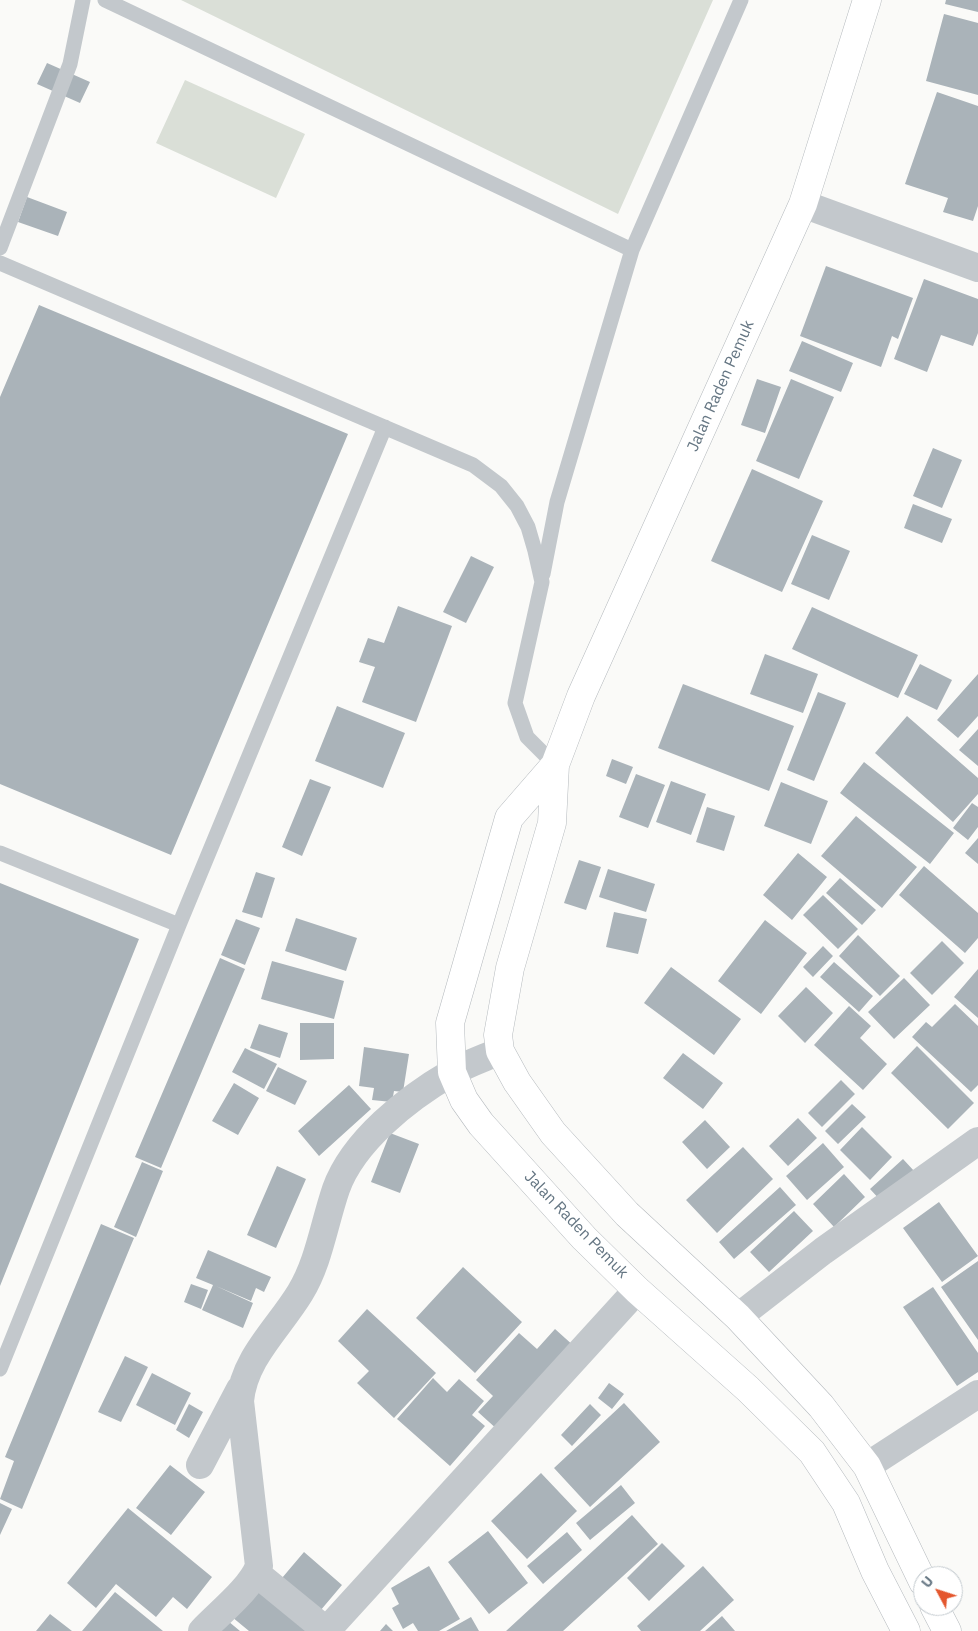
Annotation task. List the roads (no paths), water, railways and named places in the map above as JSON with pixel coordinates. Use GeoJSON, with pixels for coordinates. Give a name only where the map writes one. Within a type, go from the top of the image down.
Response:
{"type":"FeatureCollection","features":[{"type":"Feature","properties":{"kind":"highway","name":"Jalan Raden Pemuk"},"geometry":{"type":"LineString","coordinates":[[867,0],[803,204],[581,696],[554,766],[552,822],[510,968],[498,1035],[500,1051],[517,1082],[553,1133],[627,1214],[738,1317],[821,1406],[866,1466],[915,1566]]}},
{"type":"Feature","properties":{"kind":"highway","name":"Jalan Raden Pemuk"},"geometry":{"type":"LineString","coordinates":[[554,766],[509,818],[450,1023],[452,1072],[464,1100],[481,1124],[584,1238],[637,1290],[748,1389],[812,1452],[846,1503],[875,1571],[906,1631]]}},
{"type":"Feature","properties":{"kind":"highway"},"geometry":{"type":"LineString","coordinates":[[939,1616],[947,1631]]}},
{"type":"Feature","properties":{"kind":"street"},"geometry":{"type":"LineString","coordinates":[[803,204],[978,268]]}},
{"type":"Feature","properties":{"kind":"street"},"geometry":{"type":"LineString","coordinates":[[202,1631],[256,1572],[259,1566],[240,1401],[242,1386],[248,1367],[300,1292],[317,1253],[336,1188],[348,1164],[366,1140],[408,1102],[452,1072],[500,1051]]}},
{"type":"Feature","properties":{"kind":"street"},"geometry":{"type":"LineString","coordinates":[[738,1317],[823,1251],[978,1141]]}},
{"type":"Feature","properties":{"kind":"street"},"geometry":{"type":"LineString","coordinates":[[256,1572],[327,1631],[637,1290]]}},
{"type":"Feature","properties":{"kind":"street"},"geometry":{"type":"LineString","coordinates":[[200,1465],[242,1386]]}},
{"type":"Feature","properties":{"kind":"street"},"geometry":{"type":"LineString","coordinates":[[866,1466],[978,1394]]}},
{"type":"Feature","properties":{"kind":"lane"},"geometry":{"type":"LineString","coordinates":[[0,248],[70,64],[83,0]]}},
{"type":"Feature","properties":{"kind":"lane"},"geometry":{"type":"LineString","coordinates":[[105,0],[632,250]]}},
{"type":"Feature","properties":{"kind":"lane"},"geometry":{"type":"LineString","coordinates":[[554,766],[527,737],[515,703],[542,582],[557,502],[632,250],[741,0]]}},
{"type":"Feature","properties":{"kind":"lane"},"geometry":{"type":"LineString","coordinates":[[0,263],[473,465],[500,486],[517,506],[528,527],[542,582]]}},
{"type":"Feature","properties":{"kind":"lane"},"geometry":{"type":"LineString","coordinates":[[0,1369],[179,926],[385,427]]}},
{"type":"Feature","properties":{"kind":"lane"},"geometry":{"type":"LineString","coordinates":[[0,852],[179,926]]}}]}
